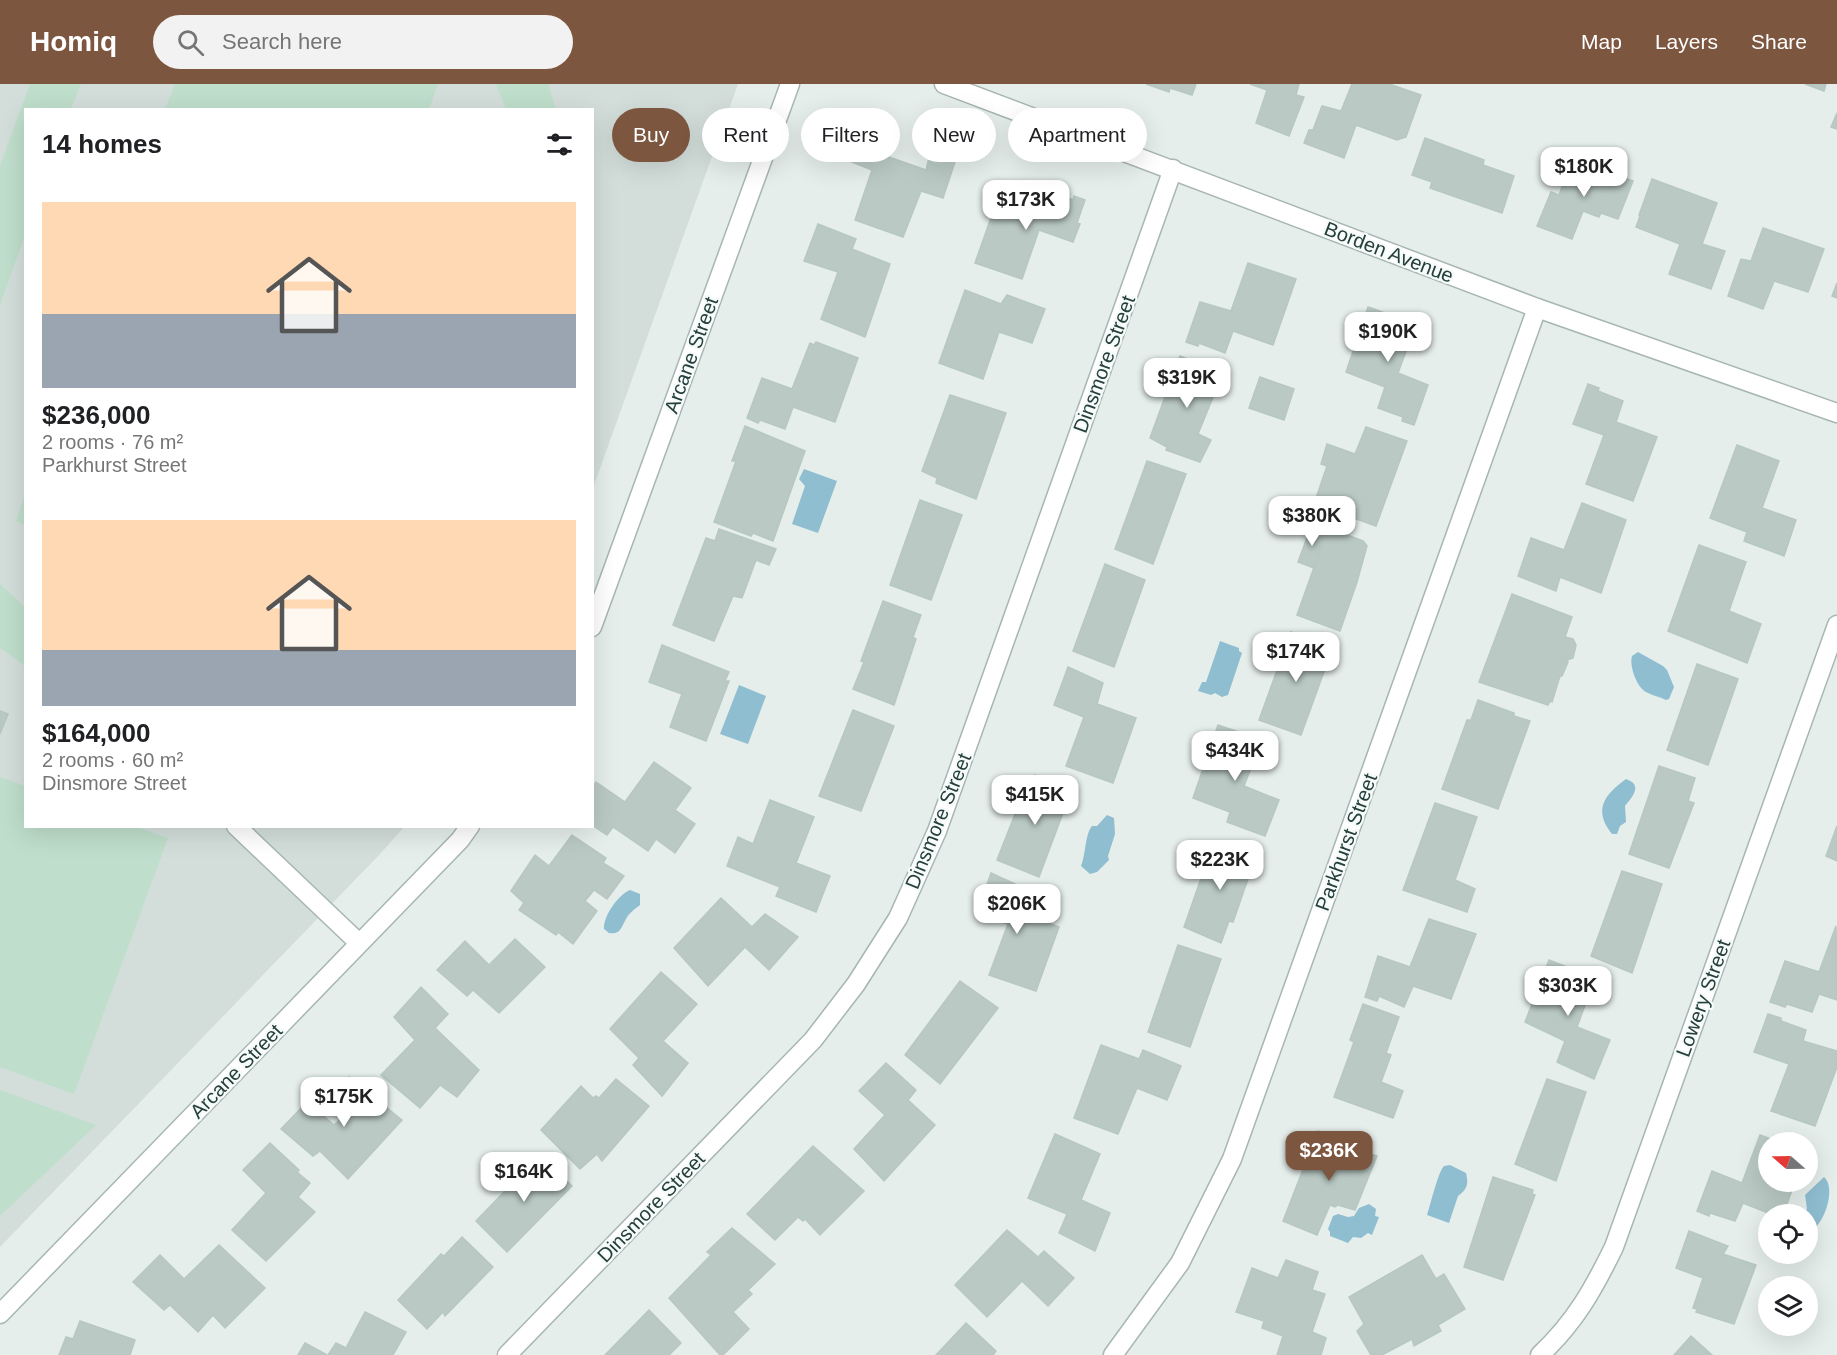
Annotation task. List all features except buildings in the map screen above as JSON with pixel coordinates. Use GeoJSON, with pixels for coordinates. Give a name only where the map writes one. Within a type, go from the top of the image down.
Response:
{"type":"FeatureCollection","features":[{"type":"Feature","properties":{"kind":"street","name":"Arcane Street"},"geometry":{"type":"LineString","coordinates":[[594,622],[790,84]]}},
{"type":"Feature","properties":{"kind":"street","name":"Borden Avenue"},"geometry":{"type":"LineString","coordinates":[[944,84],[1537,308],[1837,413]]}},
{"type":"Feature","properties":{"kind":"street","name":"Dinsmore Street"},"geometry":{"type":"LineString","coordinates":[[507,1355],[813,1040],[856,984],[898,918],[937,831],[1173,169]]}},
{"type":"Feature","properties":{"kind":"street","name":"Parkhurst Street"},"geometry":{"type":"LineString","coordinates":[[1113,1355],[1180,1263],[1232,1159],[1537,308]]}},
{"type":"Feature","properties":{"kind":"street","name":"Lowery Street"},"geometry":{"type":"LineString","coordinates":[[1540,1355],[1562,1334],[1593,1290],[1614,1247],[1837,625]]}},
{"type":"Feature","properties":{"kind":"street"},"geometry":{"type":"LineString","coordinates":[[238,828],[359,943]]}},
{"type":"Feature","properties":{"kind":"street","name":"Arcane Street"},"geometry":{"type":"LineString","coordinates":[[0,1314],[460,840],[469,828]]}},
{"type":"Feature","properties":{"kind":"shaded area"},"geometry":{"type":"Polygon","coordinates":[[[0,84],[738,84],[729,108],[702,108],[702,162],[710,162],[594,485],[594,108],[24,108],[24,828],[403,828],[0,1247],[0,84]]]}},
{"type":"Feature","properties":{"kind":"green space"},"geometry":{"type":"Polygon","coordinates":[[[30,84],[81,84],[71,108],[24,108],[24,238],[0,305],[0,166],[30,84]]]}},
{"type":"Feature","properties":{"kind":"green space"},"geometry":{"type":"Polygon","coordinates":[[[175,84],[438,84],[429,108],[165,108],[175,84]]]}},
{"type":"Feature","properties":{"kind":"green space"},"geometry":{"type":"Polygon","coordinates":[[[496,84],[548,84],[556,108],[506,108],[496,84]]]}},
{"type":"Feature","properties":{"kind":"green space"},"geometry":{"type":"Polygon","coordinates":[[[24,497],[24,525],[16,521],[24,497]]]}},
{"type":"Feature","properties":{"kind":"green space"},"geometry":{"type":"Polygon","coordinates":[[[0,584],[24,606],[24,665],[0,648],[0,584]]]}},
{"type":"Feature","properties":{"kind":"green space"},"geometry":{"type":"Polygon","coordinates":[[[0,777],[24,786],[24,828],[139,828],[168,838],[74,1094],[0,1067],[0,777]]]}},
{"type":"Feature","properties":{"kind":"green space"},"geometry":{"type":"Polygon","coordinates":[[[0,1090],[96,1125],[0,1216],[0,1090]]]}},
{"type":"Feature","properties":{"kind":"water"},"geometry":{"type":"Polygon","coordinates":[[[804,469],[837,481],[818,533],[792,524],[805,486],[799,479],[804,469]]]}},
{"type":"Feature","properties":{"kind":"water"},"geometry":{"type":"Polygon","coordinates":[[[1220,641],[1239,648],[1242,653],[1228,695],[1222,697],[1215,693],[1211,695],[1198,691],[1202,682],[1206,682],[1220,641]]]}},
{"type":"Feature","properties":{"kind":"water"},"geometry":{"type":"Polygon","coordinates":[[[1638,652],[1667,670],[1674,687],[1669,699],[1650,694],[1640,687],[1631,660],[1632,656],[1638,652]]]}},
{"type":"Feature","properties":{"kind":"water"},"geometry":{"type":"Polygon","coordinates":[[[739,685],[766,696],[748,744],[720,734],[739,685]]]}},
{"type":"Feature","properties":{"kind":"water"},"geometry":{"type":"Polygon","coordinates":[[[1626,779],[1634,784],[1635,791],[1625,806],[1626,822],[1620,826],[1617,834],[1612,834],[1603,818],[1602,810],[1607,797],[1626,779]]]}},
{"type":"Feature","properties":{"kind":"water"},"geometry":{"type":"Polygon","coordinates":[[[1107,815],[1114,818],[1115,834],[1108,856],[1109,860],[1097,872],[1090,874],[1081,866],[1088,834],[1092,826],[1097,826],[1107,815]]]}},
{"type":"Feature","properties":{"kind":"water"},"geometry":{"type":"Polygon","coordinates":[[[630,890],[640,894],[640,905],[629,915],[618,932],[609,933],[604,929],[606,918],[612,906],[630,890]]]}},
{"type":"Feature","properties":{"kind":"water"},"geometry":{"type":"Polygon","coordinates":[[[1450,1165],[1466,1173],[1467,1184],[1458,1196],[1449,1223],[1427,1215],[1442,1169],[1450,1165]]]}},
{"type":"Feature","properties":{"kind":"water"},"geometry":{"type":"Polygon","coordinates":[[[1824,1177],[1828,1182],[1829,1198],[1824,1216],[1818,1224],[1818,1204],[1806,1204],[1805,1195],[1808,1192],[1818,1192],[1818,1183],[1824,1177]]]}},
{"type":"Feature","properties":{"kind":"water"},"geometry":{"type":"Polygon","coordinates":[[[1369,1204],[1376,1209],[1375,1216],[1379,1217],[1372,1235],[1368,1233],[1361,1238],[1353,1237],[1348,1243],[1330,1236],[1328,1229],[1333,1216],[1338,1214],[1354,1216],[1359,1208],[1369,1204]]]}}]}
